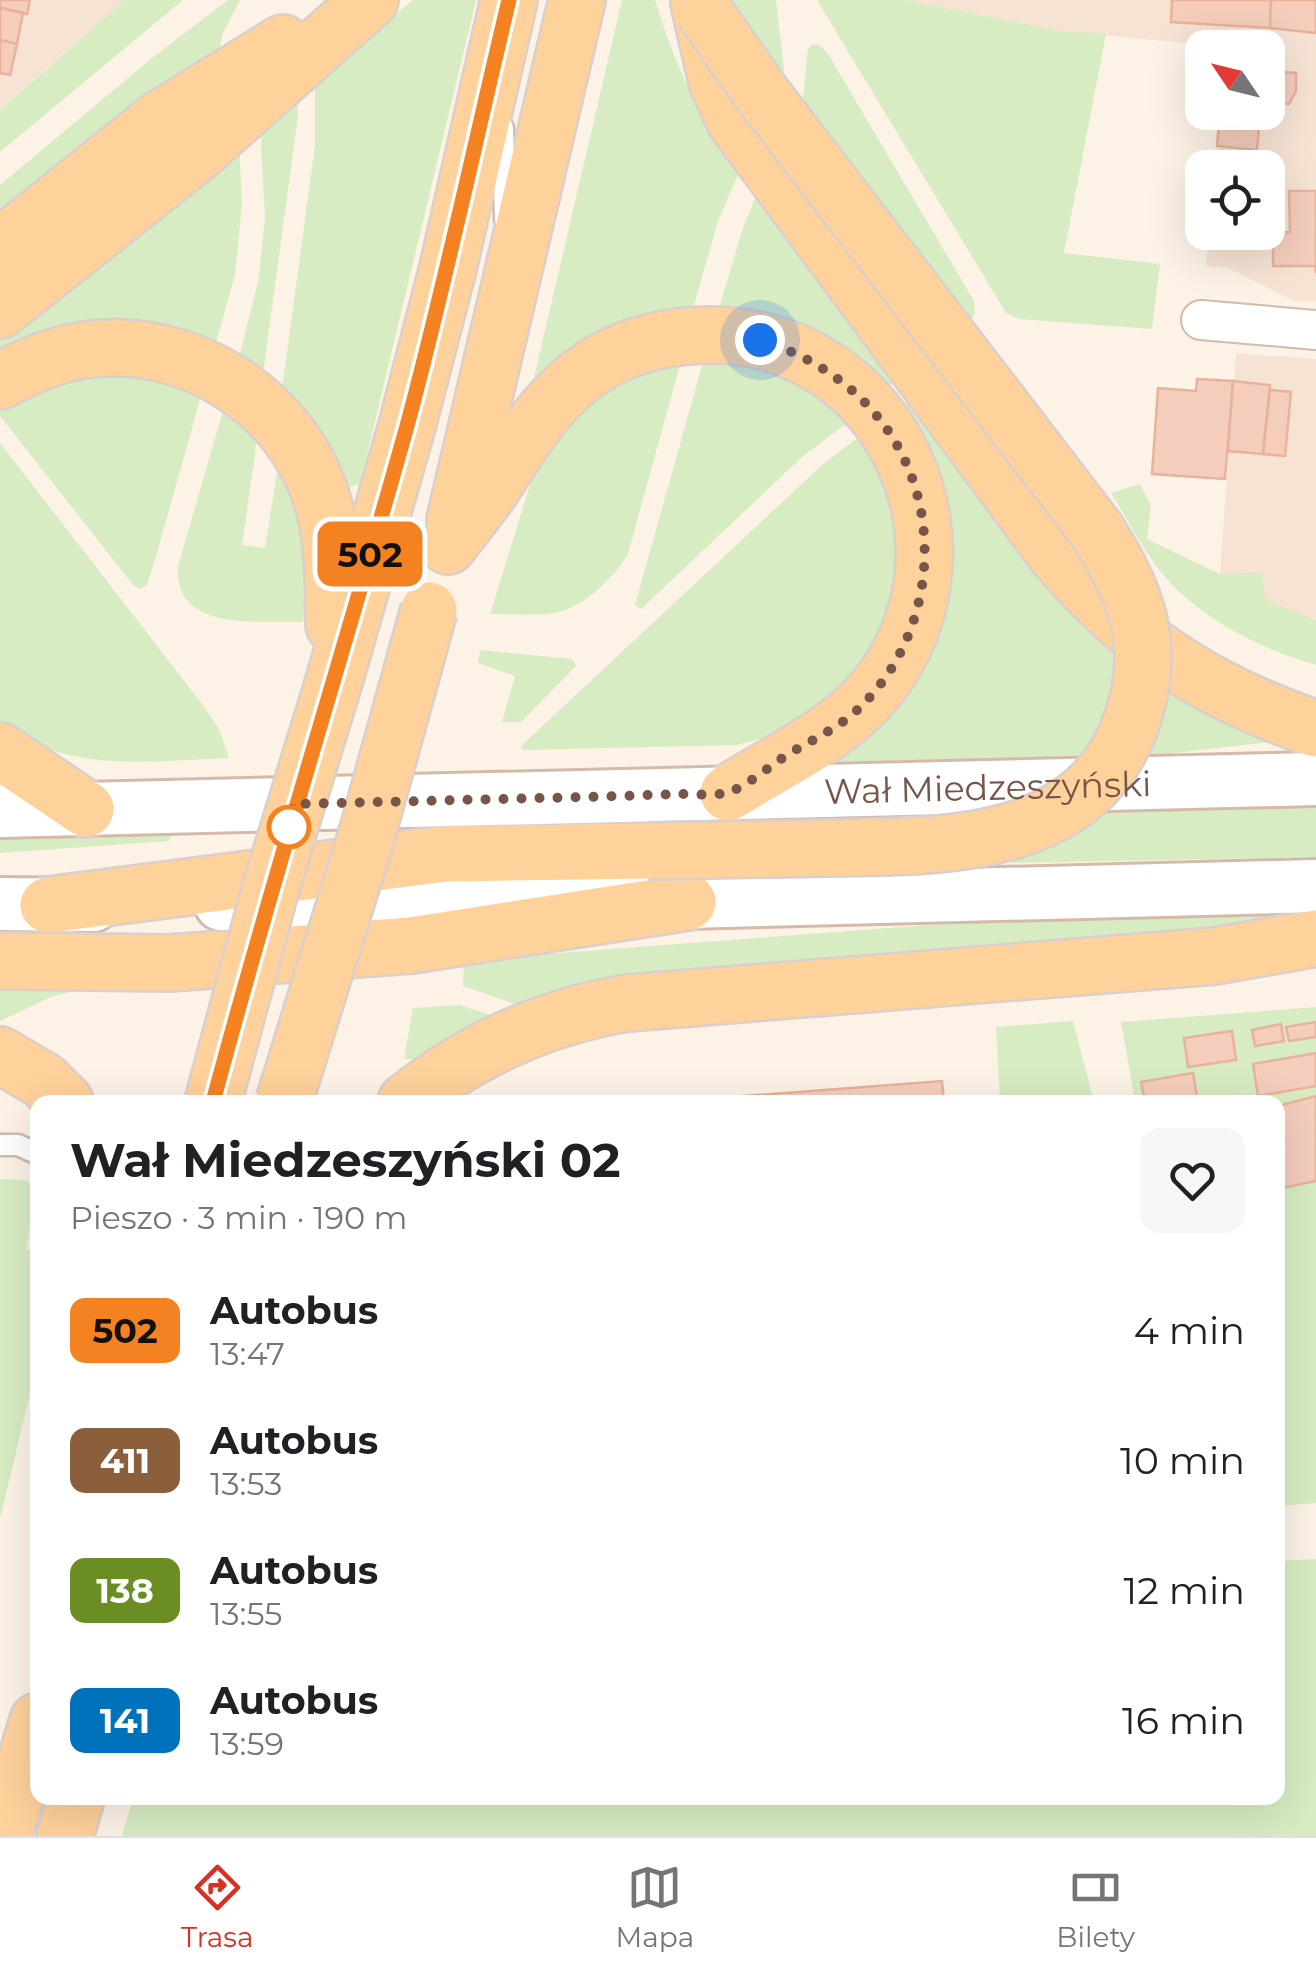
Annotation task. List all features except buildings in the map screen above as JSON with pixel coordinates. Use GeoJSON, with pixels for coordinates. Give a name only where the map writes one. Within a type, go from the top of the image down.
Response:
{"type":"FeatureCollection","features":[{"type":"Feature","properties":{"kind":"main road"},"geometry":{"type":"LineString","coordinates":[[0,247],[160,119],[354,0]]}},
{"type":"Feature","properties":{"kind":"main road"},"geometry":{"type":"LineString","coordinates":[[0,310],[194,156],[370,0]]}},
{"type":"Feature","properties":{"kind":"main road"},"geometry":{"type":"LineString","coordinates":[[286,1095],[367,834],[448,546],[578,0]]}},
{"type":"Feature","properties":{"kind":"main road"},"geometry":{"type":"LineString","coordinates":[[700,5],[717,82],[735,121],[1054,552],[1090,595],[1130,631],[1194,675],[1247,704],[1316,729]]}},
{"type":"Feature","properties":{"kind":"main road"},"geometry":{"type":"LineString","coordinates":[[24,905],[446,854],[934,846],[985,839],[1026,828],[1056,814],[1079,797],[1116,755],[1140,695],[1144,666],[1142,629],[1135,601],[1097,531],[762,94],[700,5]]}},
{"type":"Feature","properties":{"kind":"main road"},"geometry":{"type":"LineString","coordinates":[[215,1095],[271,887],[335,678],[344,608],[443,286],[508,7]]}},
{"type":"Feature","properties":{"kind":"main road"},"geometry":{"type":"LineString","coordinates":[[448,546],[542,410],[601,362],[650,341],[690,335],[734,335],[760,340],[790,350],[845,382],[878,415],[904,458],[924,526],[926,574],[910,630],[876,690],[820,738],[728,793]]}},
{"type":"Feature","properties":{"kind":"main road"},"geometry":{"type":"LineString","coordinates":[[0,381],[52,357],[81,350],[132,348],[160,352],[212,370],[236,384],[291,437],[312,472],[330,528],[344,608]]}},
{"type":"Feature","properties":{"kind":"main road"},"geometry":{"type":"LineString","coordinates":[[0,751],[86,809]]}},
{"type":"Feature","properties":{"kind":"main road","name":"Wał Miedzeszyński"},"geometry":{"type":"LineString","coordinates":[[0,811],[1316,779]]}},
{"type":"Feature","properties":{"kind":"main road"},"geometry":{"type":"LineString","coordinates":[[24,905],[688,902],[1316,886]]}},
{"type":"Feature","properties":{"kind":"main road"},"geometry":{"type":"LineString","coordinates":[[0,960],[170,962],[411,945],[688,902]]}},
{"type":"Feature","properties":{"kind":"main road"},"geometry":{"type":"LineString","coordinates":[[416,1095],[493,1046],[584,1010],[628,1003],[1215,956],[1316,938]]}},
{"type":"Feature","properties":{"kind":"main road"},"geometry":{"type":"LineString","coordinates":[[0,1055],[44,1081],[58,1095]]}},
{"type":"Feature","properties":{"kind":"main road"},"geometry":{"type":"LineString","coordinates":[[3,1836],[30,1747]]}},
{"type":"Feature","properties":{"kind":"main road"},"geometry":{"type":"LineString","coordinates":[[65,1836],[74,1805]]}},
{"type":"Feature","properties":{"kind":"street"},"geometry":{"type":"LineString","coordinates":[[1201,320],[1316,330]]}},
{"type":"Feature","properties":{"kind":"lane"},"geometry":{"type":"LineString","coordinates":[[508,7],[502,165],[510,296]]}},
{"type":"Feature","properties":{"kind":"lane"},"geometry":{"type":"LineString","coordinates":[[0,1146],[18,1145],[30,1150]]}},
{"type":"Feature","properties":{"kind":"shaded area"},"geometry":{"type":"Polygon","coordinates":[[[0,0],[124,0],[0,109],[0,0]]]}},
{"type":"Feature","properties":{"kind":"shaded area"},"geometry":{"type":"Polygon","coordinates":[[[907,0],[1316,0],[1316,301],[1294,301],[1228,268],[1206,266],[1207,250],[1285,250],[1285,150],[1217,150],[1218,130],[1285,130],[1285,30],[1185,30],[1185,43],[1060,31],[907,0]]]}},
{"type":"Feature","properties":{"kind":"shaded area"},"geometry":{"type":"Polygon","coordinates":[[[1236,353],[1316,359],[1316,620],[1264,599],[1220,574],[1236,353]]]}},
{"type":"Feature","properties":{"kind":"green space"},"geometry":{"type":"Polygon","coordinates":[[[124,0],[183,0],[0,152],[0,110],[124,0]]]}},
{"type":"Feature","properties":{"kind":"green space"},"geometry":{"type":"Polygon","coordinates":[[[228,0],[240,0],[219,50],[155,95],[239,140],[242,204],[235,275],[157,553],[147,585],[140,589],[0,416],[0,408],[32,388],[0,347],[0,185],[228,0]]]}},
{"type":"Feature","properties":{"kind":"green space"},"geometry":{"type":"Polygon","coordinates":[[[413,0],[476,0],[360,484],[345,488],[282,389],[315,146],[315,82],[413,0]]]}},
{"type":"Feature","properties":{"kind":"green space"},"geometry":{"type":"Polygon","coordinates":[[[622,0],[655,0],[689,89],[740,170],[718,221],[693,309],[563,356],[533,382],[622,0]]]}},
{"type":"Feature","properties":{"kind":"green space"},"geometry":{"type":"Polygon","coordinates":[[[725,0],[776,0],[782,78],[725,0]]]}},
{"type":"Feature","properties":{"kind":"green space"},"geometry":{"type":"Polygon","coordinates":[[[817,0],[907,0],[1060,31],[1106,34],[1064,253],[1160,264],[1152,329],[1019,319],[1006,313],[817,0]]]}},
{"type":"Feature","properties":{"kind":"green space"},"geometry":{"type":"Polygon","coordinates":[[[813,44],[828,54],[974,301],[975,314],[970,322],[802,106],[808,49],[813,44]]]}},
{"type":"Feature","properties":{"kind":"green space"},"geometry":{"type":"Polygon","coordinates":[[[297,96],[298,116],[263,374],[239,357],[259,277],[265,217],[260,124],[297,96]]]}},
{"type":"Feature","properties":{"kind":"green space"},"geometry":{"type":"Polygon","coordinates":[[[760,186],[897,380],[886,389],[789,323],[719,308],[760,186]]]}},
{"type":"Feature","properties":{"kind":"green space"},"geometry":{"type":"Polygon","coordinates":[[[705,355],[771,365],[852,419],[802,457],[641,609],[635,605],[705,355]]]}},
{"type":"Feature","properties":{"kind":"green space"},"geometry":{"type":"Polygon","coordinates":[[[682,357],[628,554],[622,563],[597,591],[565,610],[490,614],[538,459],[552,432],[625,370],[682,357]]]}},
{"type":"Feature","properties":{"kind":"green space"},"geometry":{"type":"Polygon","coordinates":[[[911,399],[1116,653],[1107,708],[1082,757],[817,762],[893,700],[901,408],[911,399]]]}},
{"type":"Feature","properties":{"kind":"green space"},"geometry":{"type":"Polygon","coordinates":[[[225,404],[258,432],[242,545],[265,548],[280,454],[295,489],[310,581],[303,622],[222,618],[204,613],[190,603],[180,588],[178,566],[225,404]]]}},
{"type":"Feature","properties":{"kind":"green space"},"geometry":{"type":"Polygon","coordinates":[[[864,433],[902,533],[895,608],[842,693],[778,734],[737,745],[523,750],[521,746],[822,465],[864,433]]]}},
{"type":"Feature","properties":{"kind":"green space"},"geometry":{"type":"Polygon","coordinates":[[[0,443],[202,704],[219,729],[229,758],[140,762],[83,758],[28,741],[0,725],[0,443]]]}},
{"type":"Feature","properties":{"kind":"green space"},"geometry":{"type":"Polygon","coordinates":[[[1140,484],[1151,506],[1147,539],[1220,574],[1262,572],[1265,599],[1316,620],[1316,665],[1250,640],[1208,615],[1172,584],[1111,493],[1140,484]]]}},
{"type":"Feature","properties":{"kind":"green space"},"geometry":{"type":"Polygon","coordinates":[[[480,650],[572,659],[576,666],[521,722],[502,722],[515,676],[478,663],[480,650]]]}},
{"type":"Feature","properties":{"kind":"green space"},"geometry":{"type":"Polygon","coordinates":[[[1168,687],[1275,737],[1270,742],[1148,756],[1162,724],[1168,687]]]}},
{"type":"Feature","properties":{"kind":"green space"},"geometry":{"type":"Polygon","coordinates":[[[1316,804],[1316,857],[1010,863],[1070,837],[1104,812],[1316,804]]]}},
{"type":"Feature","properties":{"kind":"green space"},"geometry":{"type":"Polygon","coordinates":[[[171,835],[169,841],[0,853],[0,839],[171,835]]]}},
{"type":"Feature","properties":{"kind":"green space"},"geometry":{"type":"Polygon","coordinates":[[[1316,914],[1316,918],[534,1011],[463,986],[464,960],[995,920],[1316,914]]]}},
{"type":"Feature","properties":{"kind":"green space"},"geometry":{"type":"Polygon","coordinates":[[[0,983],[85,988],[51,997],[0,1021],[0,983]]]}},
{"type":"Feature","properties":{"kind":"green space"},"geometry":{"type":"Polygon","coordinates":[[[460,1005],[509,1021],[444,1059],[404,1059],[413,1008],[460,1005]]]}},
{"type":"Feature","properties":{"kind":"green space"},"geometry":{"type":"Polygon","coordinates":[[[1316,1007],[1316,1503],[1285,1505],[1285,1095],[1134,1095],[1121,1022],[1316,1007]]]}},
{"type":"Feature","properties":{"kind":"green space"},"geometry":{"type":"Polygon","coordinates":[[[1073,1021],[1092,1095],[1000,1095],[996,1027],[1073,1021]]]}},
{"type":"Feature","properties":{"kind":"green space"},"geometry":{"type":"Polygon","coordinates":[[[0,1179],[30,1182],[26,1250],[30,1250],[30,1393],[0,1519],[0,1179]]]}},
{"type":"Feature","properties":{"kind":"green space"},"geometry":{"type":"Polygon","coordinates":[[[1316,1559],[1316,1836],[122,1836],[131,1805],[1285,1805],[1285,1561],[1316,1559]]]}},
{"type":"Feature","properties":{"kind":"bus line","name":"502"},"geometry":{"type":"LineString","coordinates":[[215,1095],[271,887],[407,426],[448,268],[509,0]]}},
{"type":"Feature","properties":{"kind":"route"},"geometry":{"type":"LineString","coordinates":[[289,827],[293,804],[728,793],[820,738],[876,690],[910,630],[926,574],[924,526],[917,492],[890,434],[860,396],[825,368],[760,340]]}}]}
